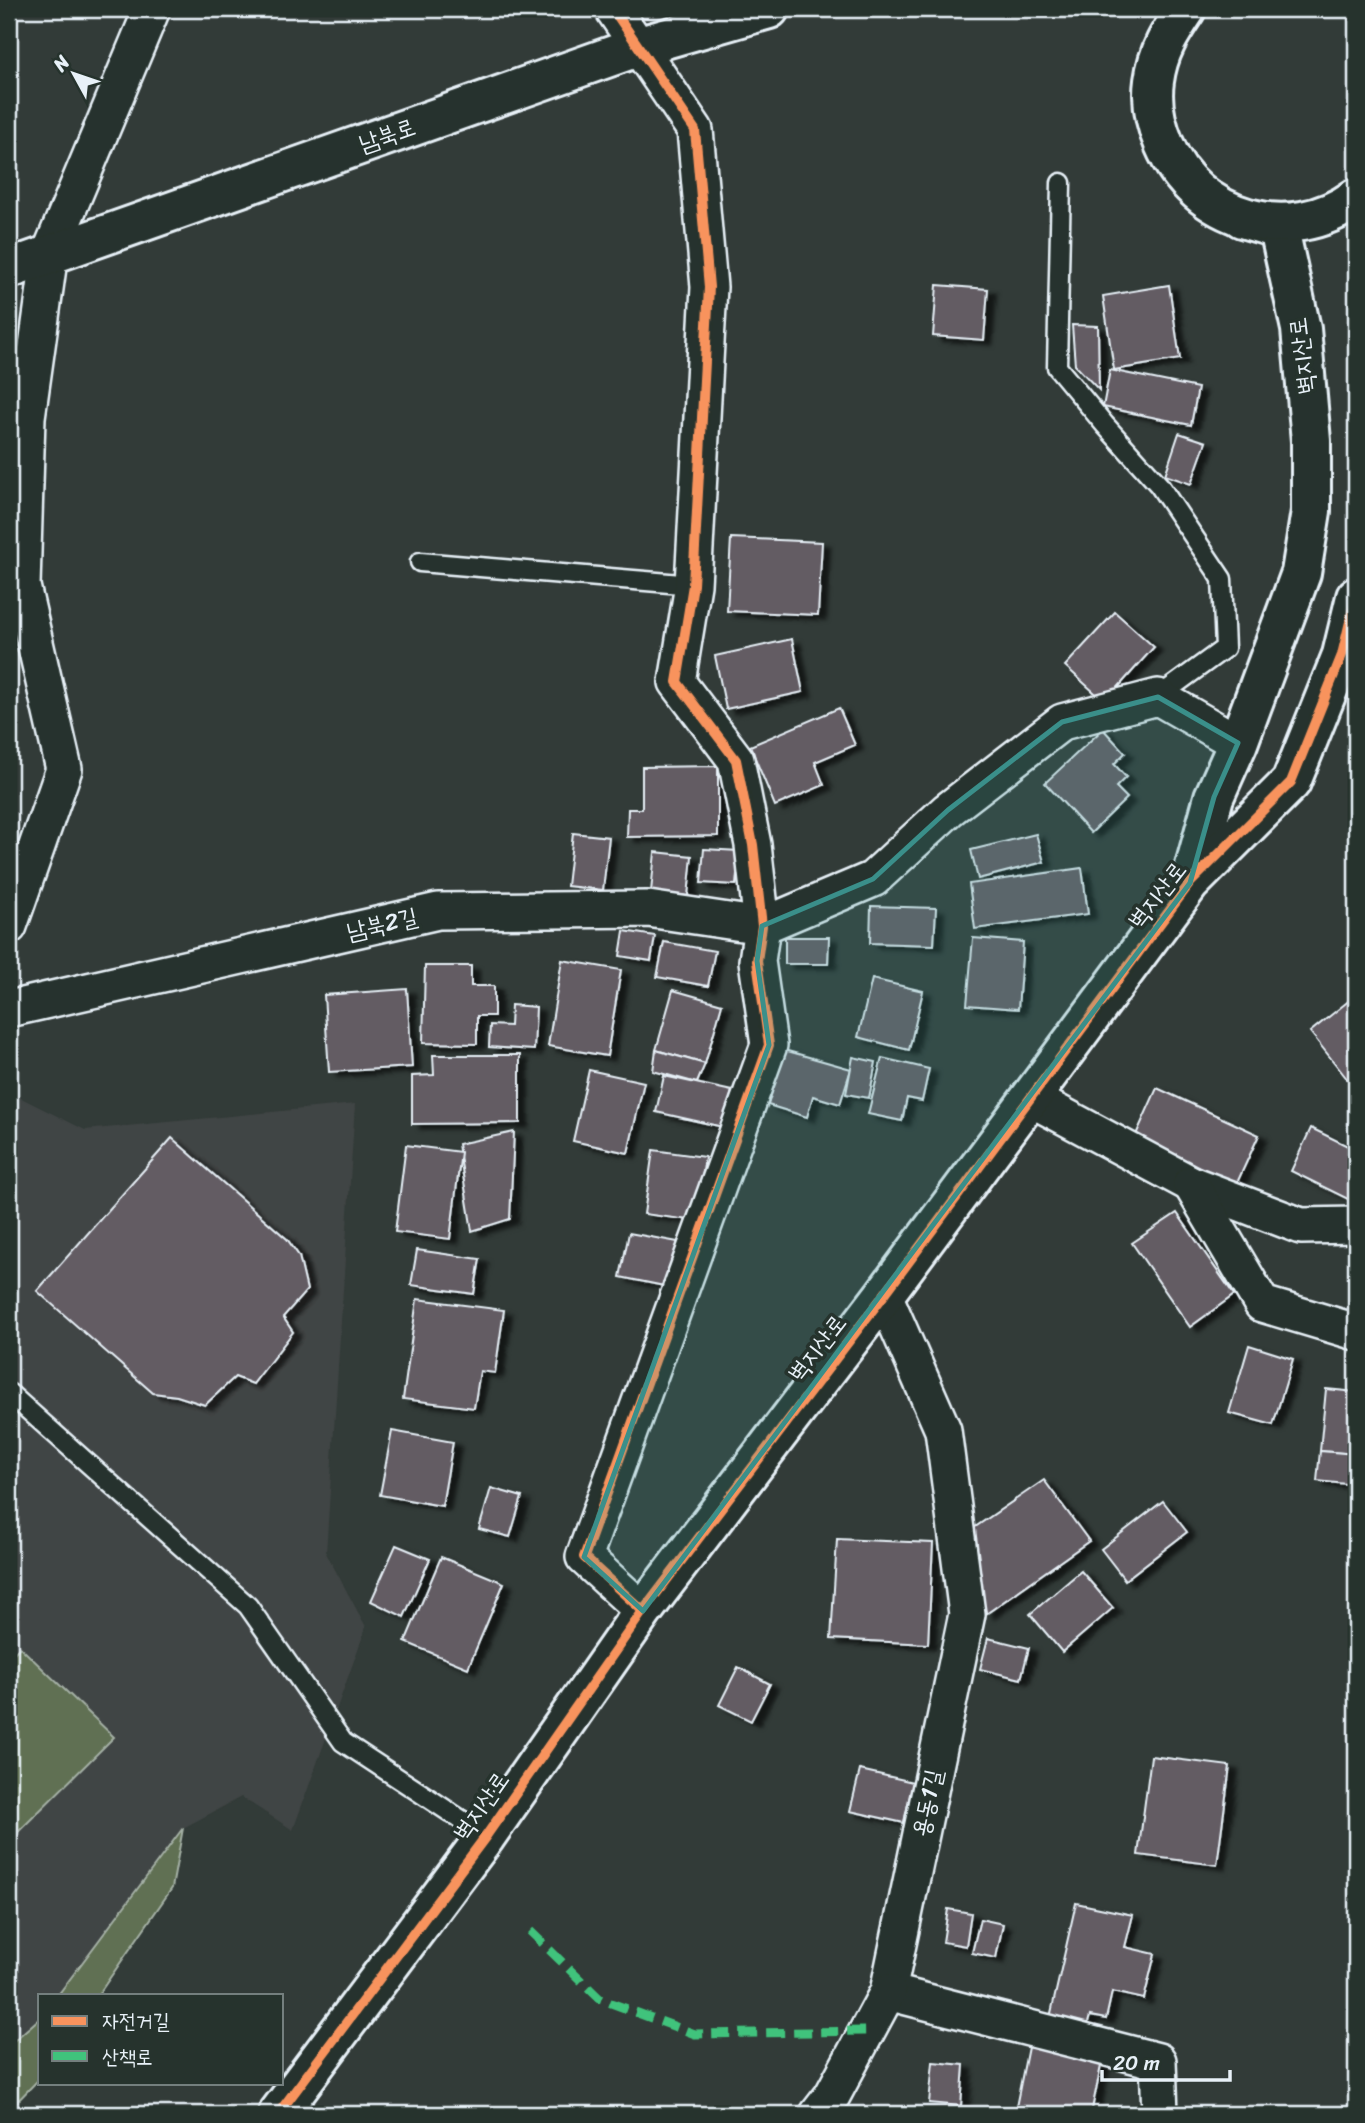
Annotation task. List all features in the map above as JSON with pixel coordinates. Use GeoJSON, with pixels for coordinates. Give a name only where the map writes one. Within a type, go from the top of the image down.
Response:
{"type":"FeatureCollection","features":[{"type":"Feature","properties":{"kind":"street"},"geometry":{"type":"LineString","coordinates":[[9,926],[64,769],[22,586],[27,417],[50,253],[152,9]]}},
{"type":"Feature","properties":{"kind":"street"},"geometry":{"type":"LineString","coordinates":[[613,9],[695,130],[709,287],[693,585],[677,682],[736,760],[753,845],[762,926],[757,961],[769,1045],[584,1557],[643,1611]]}},
{"type":"Feature","properties":{"kind":"street","name":"남북로"},"geometry":{"type":"LineString","coordinates":[[9,269],[640,47],[769,9]]}},
{"type":"Feature","properties":{"kind":"street"},"geometry":{"type":"LineString","coordinates":[[1186,9],[1164,41],[1153,83],[1156,125],[1173,165],[1202,197],[1240,217],[1274,223],[1308,220],[1351,209]]}},
{"type":"Feature","properties":{"kind":"street","name":"벽지산로"},"geometry":{"type":"LineString","coordinates":[[1190,883],[1214,797],[1238,743],[1301,573],[1311,511],[1311,441],[1301,329],[1279,229],[1240,217]]}},
{"type":"Feature","properties":{"kind":"street","name":"벽지산로"},"geometry":{"type":"LineString","coordinates":[[278,2114],[486,1836],[643,1611],[884,1295],[1190,883],[1292,782],[1342,655],[1356,597]]}},
{"type":"Feature","properties":{"kind":"street"},"geometry":{"type":"LineString","coordinates":[[762,926],[873,879],[948,810],[1062,722],[1158,697],[1238,743]]}},
{"type":"Feature","properties":{"kind":"street","name":"남북2길"},"geometry":{"type":"LineString","coordinates":[[9,1009],[438,911],[648,909],[762,926]]}},
{"type":"Feature","properties":{"kind":"street"},"geometry":{"type":"LineString","coordinates":[[1030,1098],[1191,1184],[1301,1226],[1356,1225]]}},
{"type":"Feature","properties":{"kind":"street"},"geometry":{"type":"LineString","coordinates":[[1191,1184],[1262,1304],[1356,1332]]}},
{"type":"Feature","properties":{"kind":"street","name":"용동1길"},"geometry":{"type":"LineString","coordinates":[[818,2114],[832,2096],[888,1992],[967,1614],[943,1430],[884,1295]]}},
{"type":"Feature","properties":{"kind":"street"},"geometry":{"type":"LineString","coordinates":[[888,1992],[1158,2061],[1160,2114]]}},
{"type":"Feature","properties":{"kind":"lane"},"geometry":{"type":"LineString","coordinates":[[1061,183],[1057,368],[1159,485],[1222,579],[1225,648],[1158,697]]}},
{"type":"Feature","properties":{"kind":"lane"},"geometry":{"type":"LineString","coordinates":[[421,562],[693,585]]}},
{"type":"Feature","properties":{"kind":"lane"},"geometry":{"type":"LineString","coordinates":[[9,1393],[248,1606],[343,1742],[486,1836]]}},
{"type":"Feature","properties":{"kind":"highlighted area"},"geometry":{"type":"Polygon","coordinates":[[[1158,697],[1238,743],[1214,797],[1190,883],[643,1611],[584,1557],[769,1045],[757,961],[762,926],[873,879],[948,810],[1062,722],[1158,697]]]}},
{"type":"Feature","properties":{"kind":"shaded area"},"geometry":{"type":"Polygon","coordinates":[[[9,1092],[85,1130],[355,1104],[326,1553],[366,1627],[293,1830],[241,1797],[183,1828],[59,1994],[38,1994],[38,2020],[9,2045],[9,1092]]]}},
{"type":"Feature","properties":{"kind":"green space"},"geometry":{"type":"Polygon","coordinates":[[[20,1647],[114,1737],[9,1841],[9,1658],[20,1647]]]}},
{"type":"Feature","properties":{"kind":"green space"},"geometry":{"type":"Polygon","coordinates":[[[183,1828],[172,1888],[99,1994],[59,1994],[183,1828]]]}},
{"type":"Feature","properties":{"kind":"green space"},"geometry":{"type":"Polygon","coordinates":[[[38,2020],[38,2080],[9,2110],[9,2045],[38,2020]]]}},
{"type":"Feature","properties":{"kind":"building"},"geometry":{"type":"Polygon","coordinates":[[[937,285],[988,289],[984,340],[933,336],[937,285]]]}},
{"type":"Feature","properties":{"kind":"building"},"geometry":{"type":"Polygon","coordinates":[[[1169,285],[1180,359],[1114,370],[1103,296],[1169,285]]]}},
{"type":"Feature","properties":{"kind":"building"},"geometry":{"type":"Polygon","coordinates":[[[1072,325],[1098,326],[1099,390],[1075,365],[1072,325]]]}},
{"type":"Feature","properties":{"kind":"building"},"geometry":{"type":"Polygon","coordinates":[[[1110,370],[1198,388],[1191,425],[1103,407],[1110,370]]]}},
{"type":"Feature","properties":{"kind":"building"},"geometry":{"type":"Polygon","coordinates":[[[1179,433],[1206,442],[1191,484],[1165,475],[1179,433]]]}},
{"type":"Feature","properties":{"kind":"building"},"geometry":{"type":"Polygon","coordinates":[[[731,538],[822,542],[818,615],[727,611],[731,538]]]}},
{"type":"Feature","properties":{"kind":"building"},"geometry":{"type":"Polygon","coordinates":[[[1115,612],[1154,647],[1105,702],[1065,666],[1115,612]]]}},
{"type":"Feature","properties":{"kind":"building"},"geometry":{"type":"Polygon","coordinates":[[[792,639],[803,692],[726,709],[715,656],[792,639]]]}},
{"type":"Feature","properties":{"kind":"building"},"geometry":{"type":"Polygon","coordinates":[[[839,708],[855,745],[815,762],[824,785],[775,806],[750,746],[839,708]]]}},
{"type":"Feature","properties":{"kind":"building"},"geometry":{"type":"Polygon","coordinates":[[[1103,729],[1125,753],[1114,764],[1126,777],[1116,787],[1127,798],[1091,833],[1045,783],[1103,729]]]}},
{"type":"Feature","properties":{"kind":"building"},"geometry":{"type":"Polygon","coordinates":[[[718,766],[718,836],[627,837],[628,809],[642,809],[642,767],[718,766]]]}},
{"type":"Feature","properties":{"kind":"building"},"geometry":{"type":"Polygon","coordinates":[[[573,833],[609,837],[603,890],[567,886],[573,833]]]}},
{"type":"Feature","properties":{"kind":"building"},"geometry":{"type":"Polygon","coordinates":[[[1036,834],[1044,862],[978,879],[971,850],[1036,834]]]}},
{"type":"Feature","properties":{"kind":"building"},"geometry":{"type":"Polygon","coordinates":[[[704,849],[739,851],[736,885],[701,883],[704,849]]]}},
{"type":"Feature","properties":{"kind":"building"},"geometry":{"type":"Polygon","coordinates":[[[655,852],[692,856],[688,896],[651,892],[655,852]]]}},
{"type":"Feature","properties":{"kind":"building"},"geometry":{"type":"Polygon","coordinates":[[[1082,868],[1088,914],[975,929],[969,884],[1082,868]]]}},
{"type":"Feature","properties":{"kind":"building"},"geometry":{"type":"Polygon","coordinates":[[[871,906],[936,908],[934,945],[870,943],[871,906]]]}},
{"type":"Feature","properties":{"kind":"building"},"geometry":{"type":"Polygon","coordinates":[[[624,931],[655,936],[651,961],[620,956],[624,931]]]}},
{"type":"Feature","properties":{"kind":"building"},"geometry":{"type":"Polygon","coordinates":[[[785,937],[829,937],[828,964],[785,964],[785,937]]]}},
{"type":"Feature","properties":{"kind":"building"},"geometry":{"type":"Polygon","coordinates":[[[973,938],[1023,942],[1018,1009],[967,1005],[973,938]]]}},
{"type":"Feature","properties":{"kind":"building"},"geometry":{"type":"Polygon","coordinates":[[[664,942],[715,951],[708,986],[657,977],[664,942]]]}},
{"type":"Feature","properties":{"kind":"building"},"geometry":{"type":"Polygon","coordinates":[[[562,960],[621,970],[607,1056],[548,1046],[562,960]]]}},
{"type":"Feature","properties":{"kind":"building"},"geometry":{"type":"Polygon","coordinates":[[[425,966],[471,966],[471,986],[494,986],[494,1016],[477,1016],[477,1044],[423,1043],[425,966]]]}},
{"type":"Feature","properties":{"kind":"building"},"geometry":{"type":"Polygon","coordinates":[[[872,979],[923,991],[909,1050],[858,1037],[872,979]]]}},
{"type":"Feature","properties":{"kind":"building"},"geometry":{"type":"Polygon","coordinates":[[[407,989],[412,1067],[329,1072],[324,995],[407,989]]]}},
{"type":"Feature","properties":{"kind":"building"},"geometry":{"type":"Polygon","coordinates":[[[673,990],[722,1004],[705,1064],[656,1050],[673,990]]]}},
{"type":"Feature","properties":{"kind":"building"},"geometry":{"type":"Polygon","coordinates":[[[1356,995],[1356,1090],[1310,1032],[1356,995]]]}},
{"type":"Feature","properties":{"kind":"building"},"geometry":{"type":"Polygon","coordinates":[[[511,1005],[536,1007],[534,1050],[489,1047],[490,1025],[510,1026],[511,1005]]]}},
{"type":"Feature","properties":{"kind":"building"},"geometry":{"type":"Polygon","coordinates":[[[656,1050],[705,1064],[697,1083],[653,1071],[656,1050]]]}},
{"type":"Feature","properties":{"kind":"building"},"geometry":{"type":"Polygon","coordinates":[[[784,1050],[851,1069],[840,1104],[813,1096],[807,1117],[768,1105],[784,1050]]]}},
{"type":"Feature","properties":{"kind":"building"},"geometry":{"type":"Polygon","coordinates":[[[433,1055],[520,1055],[520,1123],[412,1124],[412,1076],[434,1075],[433,1055]]]}},
{"type":"Feature","properties":{"kind":"building"},"geometry":{"type":"Polygon","coordinates":[[[853,1057],[876,1062],[869,1098],[846,1094],[853,1057]]]}},
{"type":"Feature","properties":{"kind":"building"},"geometry":{"type":"Polygon","coordinates":[[[882,1058],[929,1069],[922,1101],[907,1098],[902,1121],[868,1114],[882,1058]]]}},
{"type":"Feature","properties":{"kind":"building"},"geometry":{"type":"Polygon","coordinates":[[[589,1070],[644,1082],[628,1153],[573,1141],[589,1070]]]}},
{"type":"Feature","properties":{"kind":"building"},"geometry":{"type":"Polygon","coordinates":[[[664,1076],[732,1091],[723,1127],[656,1112],[664,1076]]]}},
{"type":"Feature","properties":{"kind":"building"},"geometry":{"type":"Polygon","coordinates":[[[1157,1088],[1259,1135],[1236,1185],[1135,1137],[1157,1088]]]}},
{"type":"Feature","properties":{"kind":"building"},"geometry":{"type":"Polygon","coordinates":[[[1311,1128],[1356,1150],[1356,1203],[1291,1171],[1311,1128]]]}},
{"type":"Feature","properties":{"kind":"building"},"geometry":{"type":"Polygon","coordinates":[[[514,1132],[510,1219],[472,1231],[458,1144],[514,1132]]]}},
{"type":"Feature","properties":{"kind":"building"},"geometry":{"type":"Polygon","coordinates":[[[172,1138],[287,1239],[299,1256],[307,1290],[283,1317],[293,1332],[253,1384],[235,1377],[205,1405],[177,1396],[153,1393],[37,1291],[172,1138]]]}},
{"type":"Feature","properties":{"kind":"building"},"geometry":{"type":"Polygon","coordinates":[[[406,1145],[461,1152],[450,1239],[395,1232],[406,1145]]]}},
{"type":"Feature","properties":{"kind":"building"},"geometry":{"type":"Polygon","coordinates":[[[653,1150],[705,1157],[696,1221],[644,1214],[653,1150]]]}},
{"type":"Feature","properties":{"kind":"building"},"geometry":{"type":"Polygon","coordinates":[[[1177,1213],[1234,1295],[1190,1327],[1132,1243],[1177,1213]]]}},
{"type":"Feature","properties":{"kind":"building"},"geometry":{"type":"Polygon","coordinates":[[[629,1233],[678,1242],[669,1287],[620,1277],[629,1233]]]}},
{"type":"Feature","properties":{"kind":"building"},"geometry":{"type":"Polygon","coordinates":[[[417,1250],[480,1259],[474,1294],[411,1285],[417,1250]]]}},
{"type":"Feature","properties":{"kind":"building"},"geometry":{"type":"Polygon","coordinates":[[[417,1299],[504,1310],[495,1373],[480,1371],[474,1408],[403,1399],[417,1299]]]}},
{"type":"Feature","properties":{"kind":"building"},"geometry":{"type":"Polygon","coordinates":[[[1249,1345],[1293,1359],[1273,1425],[1229,1413],[1249,1345]]]}},
{"type":"Feature","properties":{"kind":"building"},"geometry":{"type":"Polygon","coordinates":[[[1326,1389],[1356,1392],[1356,1454],[1320,1451],[1326,1389]]]}},
{"type":"Feature","properties":{"kind":"building"},"geometry":{"type":"Polygon","coordinates":[[[392,1431],[453,1442],[442,1506],[380,1495],[392,1431]]]}},
{"type":"Feature","properties":{"kind":"building"},"geometry":{"type":"Polygon","coordinates":[[[1320,1451],[1356,1454],[1356,1485],[1317,1481],[1320,1451]]]}},
{"type":"Feature","properties":{"kind":"building"},"geometry":{"type":"Polygon","coordinates":[[[1044,1480],[1089,1541],[986,1614],[968,1532],[1044,1480]]]}},
{"type":"Feature","properties":{"kind":"building"},"geometry":{"type":"Polygon","coordinates":[[[491,1488],[522,1497],[510,1537],[479,1529],[491,1488]]]}},
{"type":"Feature","properties":{"kind":"building"},"geometry":{"type":"Polygon","coordinates":[[[1163,1501],[1187,1532],[1125,1580],[1101,1549],[1163,1501]]]}},
{"type":"Feature","properties":{"kind":"building"},"geometry":{"type":"Polygon","coordinates":[[[837,1539],[933,1543],[928,1644],[831,1639],[837,1539]]]}},
{"type":"Feature","properties":{"kind":"building"},"geometry":{"type":"Polygon","coordinates":[[[396,1545],[430,1559],[404,1617],[371,1601],[396,1545]]]}},
{"type":"Feature","properties":{"kind":"building"},"geometry":{"type":"Polygon","coordinates":[[[441,1557],[504,1583],[468,1668],[405,1642],[441,1557]]]}},
{"type":"Feature","properties":{"kind":"building"},"geometry":{"type":"Polygon","coordinates":[[[1081,1571],[1113,1608],[1062,1652],[1030,1614],[1081,1571]]]}},
{"type":"Feature","properties":{"kind":"building"},"geometry":{"type":"Polygon","coordinates":[[[988,1638],[1029,1648],[1021,1679],[980,1669],[988,1638]]]}},
{"type":"Feature","properties":{"kind":"building"},"geometry":{"type":"Polygon","coordinates":[[[738,1667],[770,1684],[751,1721],[719,1705],[738,1667]]]}},
{"type":"Feature","properties":{"kind":"building"},"geometry":{"type":"Polygon","coordinates":[[[1151,1756],[1230,1766],[1217,1865],[1138,1855],[1151,1756]]]}},
{"type":"Feature","properties":{"kind":"building"},"geometry":{"type":"Polygon","coordinates":[[[860,1770],[913,1782],[904,1823],[850,1811],[860,1770]]]}},
{"type":"Feature","properties":{"kind":"building"},"geometry":{"type":"Polygon","coordinates":[[[1076,1903],[1133,1915],[1125,1947],[1155,1954],[1144,1999],[1112,1992],[1106,2019],[1090,2016],[1086,2030],[1049,2022],[1076,1903]]]}},
{"type":"Feature","properties":{"kind":"building"},"geometry":{"type":"Polygon","coordinates":[[[948,1909],[971,1913],[966,1946],[943,1942],[948,1909]]]}},
{"type":"Feature","properties":{"kind":"building"},"geometry":{"type":"Polygon","coordinates":[[[980,1919],[1003,1924],[996,1958],[972,1953],[980,1919]]]}},
{"type":"Feature","properties":{"kind":"building"},"geometry":{"type":"Polygon","coordinates":[[[1028,2047],[1102,2061],[1091,2114],[1015,2112],[1028,2047]]]}},
{"type":"Feature","properties":{"kind":"building"},"geometry":{"type":"Polygon","coordinates":[[[933,2062],[964,2065],[961,2106],[929,2103],[933,2062]]]}},
{"type":"Feature","properties":{"kind":"marked path"},"geometry":{"type":"LineString","coordinates":[[530,1931],[600,1999],[695,2034],[867,2031]]}},
{"type":"Feature","properties":{"kind":"cycle path"},"geometry":{"type":"LineString","coordinates":[[613,9],[695,130],[709,287],[693,585],[677,682],[736,760],[753,845],[762,926],[757,961],[769,1045],[584,1557],[643,1611]]}},
{"type":"Feature","properties":{"kind":"cycle path"},"geometry":{"type":"LineString","coordinates":[[278,2114],[486,1836],[643,1611],[884,1295],[1190,883],[1291,782],[1342,655],[1356,597]]}}]}
